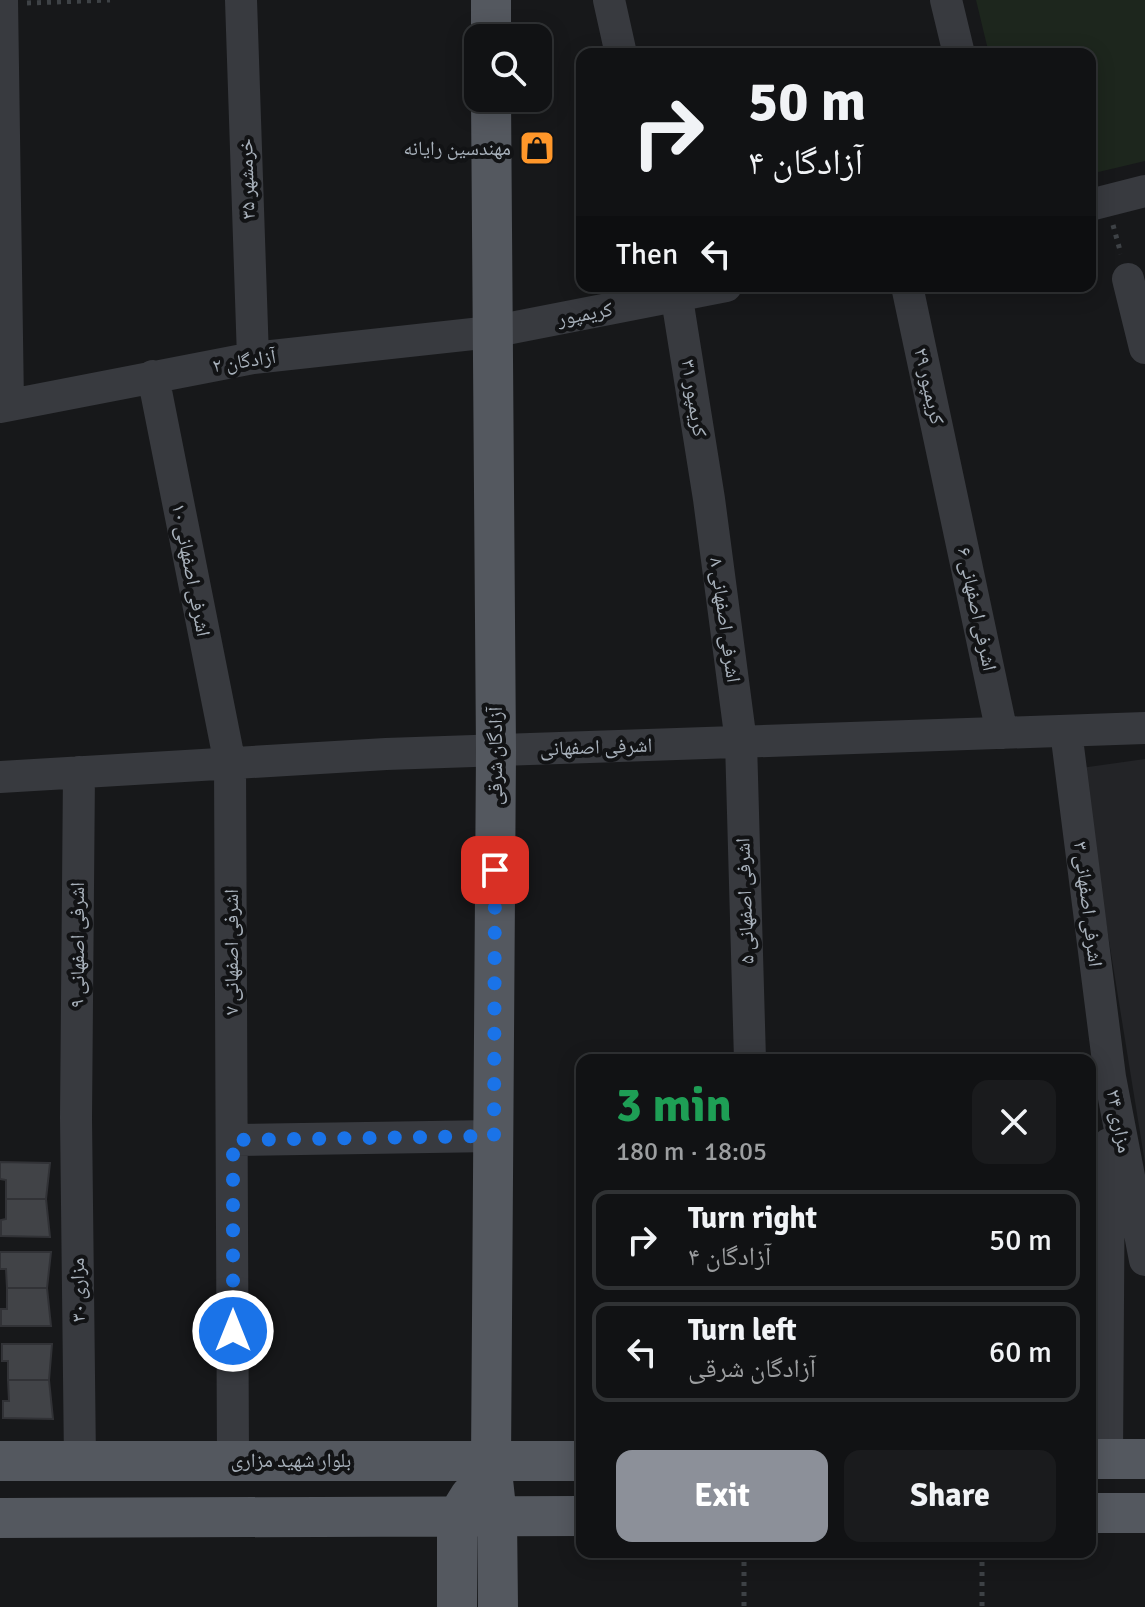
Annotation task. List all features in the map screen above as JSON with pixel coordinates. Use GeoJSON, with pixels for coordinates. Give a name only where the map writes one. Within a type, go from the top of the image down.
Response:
{"type":"FeatureCollection","features":[{"type":"Feature","properties":{"kind":"main road"},"geometry":{"type":"LineString","coordinates":[[491,0],[491,24]]}},
{"type":"Feature","properties":{"kind":"main road","name":"آزادگان شرقی"},"geometry":{"type":"LineString","coordinates":[[491,112],[496,751],[491,1462],[497,1517],[498,1607]]}},
{"type":"Feature","properties":{"kind":"main road","name":"بلوار شهید مزاری"},"geometry":{"type":"LineString","coordinates":[[0,1461],[576,1461]]}},
{"type":"Feature","properties":{"kind":"main road"},"geometry":{"type":"LineString","coordinates":[[457,1607],[457,1517],[491,1462]]}},
{"type":"Feature","properties":{"kind":"main road"},"geometry":{"type":"LineString","coordinates":[[1096,1513],[1145,1513]]}},
{"type":"Feature","properties":{"kind":"main road"},"geometry":{"type":"LineString","coordinates":[[0,1518],[576,1516]]}},
{"type":"Feature","properties":{"kind":"street","name":"خرمشهر ۳۵"},"geometry":{"type":"LineString","coordinates":[[241,0],[253,358]]}},
{"type":"Feature","properties":{"kind":"street"},"geometry":{"type":"LineString","coordinates":[[946,0],[958,48]]}},
{"type":"Feature","properties":{"kind":"street"},"geometry":{"type":"LineString","coordinates":[[2,2],[4,406]]}},
{"type":"Feature","properties":{"kind":"street"},"geometry":{"type":"LineString","coordinates":[[610,7],[620,48]]}},
{"type":"Feature","properties":{"kind":"street"},"geometry":{"type":"LineString","coordinates":[[1098,203],[1145,191]]}},
{"type":"Feature","properties":{"kind":"street"},"geometry":{"type":"LineString","coordinates":[[1128,279],[1145,348]]}},
{"type":"Feature","properties":{"kind":"street","name":"کریمپور"},"geometry":{"type":"LineString","coordinates":[[491,332],[672,292]]}},
{"type":"Feature","properties":{"kind":"street","name":"کریمپور ۳۱"},"geometry":{"type":"LineString","coordinates":[[677,292],[709,499]]}},
{"type":"Feature","properties":{"kind":"street","name":"کریمپور ۲۹"},"geometry":{"type":"LineString","coordinates":[[908,292],[951,486]]}},
{"type":"Feature","properties":{"kind":"street","name":"آزادگان ۲"},"geometry":{"type":"LineString","coordinates":[[4,406],[253,358],[491,332]]}},
{"type":"Feature","properties":{"kind":"street","name":"اشرفی اصفهانی ۱۰"},"geometry":{"type":"LineString","coordinates":[[153,376],[230,764]]}},
{"type":"Feature","properties":{"kind":"street","name":"اشرفی اصفهانی ۶"},"geometry":{"type":"LineString","coordinates":[[951,486],[1002,733]]}},
{"type":"Feature","properties":{"kind":"street","name":"اشرفی اصفهانی ۸"},"geometry":{"type":"LineString","coordinates":[[709,499],[741,742]]}},
{"type":"Feature","properties":{"kind":"street","name":"اشرفی اصفهانی"},"geometry":{"type":"LineString","coordinates":[[0,777],[496,751],[1145,728]]}},
{"type":"Feature","properties":{"kind":"street","name":"اشرفی اصفهانی ۳"},"geometry":{"type":"LineString","coordinates":[[1066,731],[1110,1077]]}},
{"type":"Feature","properties":{"kind":"street","name":"اشرفی اصفهانی ۵"},"geometry":{"type":"LineString","coordinates":[[741,742],[750,1054]]}},
{"type":"Feature","properties":{"kind":"street","name":"اشرفی اصفهانی ۷"},"geometry":{"type":"LineString","coordinates":[[230,764],[233,1459]]}},
{"type":"Feature","properties":{"kind":"street","name":"اشرفی اصفهانی ۹"},"geometry":{"type":"LineString","coordinates":[[76,1118],[79,772]]}},
{"type":"Feature","properties":{"kind":"street"},"geometry":{"type":"LineString","coordinates":[[1110,1077],[1114,1459]]}},
{"type":"Feature","properties":{"kind":"street","name":"مزاری ۲۴"},"geometry":{"type":"LineString","coordinates":[[1110,1077],[1145,1260]]}},
{"type":"Feature","properties":{"kind":"street","name":"مزاری ۳۰"},"geometry":{"type":"LineString","coordinates":[[76,1118],[80,1461]]}},
{"type":"Feature","properties":{"kind":"street"},"geometry":{"type":"LineString","coordinates":[[233,1140],[494,1136]]}},
{"type":"Feature","properties":{"kind":"path"},"geometry":{"type":"LineString","coordinates":[[2,2],[110,0]]}},
{"type":"Feature","properties":{"kind":"path"},"geometry":{"type":"LineString","coordinates":[[1098,203],[1128,279]]}},
{"type":"Feature","properties":{"kind":"path"},"geometry":{"type":"LineString","coordinates":[[744,1558],[744,1607]]}},
{"type":"Feature","properties":{"kind":"path"},"geometry":{"type":"LineString","coordinates":[[982,1558],[982,1607]]}},
{"type":"Feature","properties":{"kind":"shaded area"},"geometry":{"type":"Polygon","coordinates":[[[976,0],[1145,0],[1145,161],[1096,173],[1096,48],[988,48],[976,0]]]}},
{"type":"Feature","properties":{"kind":"shaded area"},"geometry":{"type":"Polygon","coordinates":[[[1145,759],[1145,1163],[1081,768],[1145,759]]]}},
{"type":"Feature","properties":{"kind":"building"},"geometry":{"type":"Polygon","coordinates":[[[0,1162],[50,1163],[46,1199],[6,1199],[6,1180],[0,1179],[0,1162]]]}},
{"type":"Feature","properties":{"kind":"building"},"geometry":{"type":"Polygon","coordinates":[[[6,1199],[46,1199],[50,1237],[1,1236],[1,1220],[6,1219],[6,1199]]]}},
{"type":"Feature","properties":{"kind":"building"},"geometry":{"type":"Polygon","coordinates":[[[0,1252],[51,1252],[47,1288],[7,1288],[6,1269],[0,1269],[0,1252]]]}},
{"type":"Feature","properties":{"kind":"building"},"geometry":{"type":"Polygon","coordinates":[[[7,1288],[47,1288],[51,1326],[1,1326],[1,1309],[7,1309],[7,1288]]]}},
{"type":"Feature","properties":{"kind":"building"},"geometry":{"type":"Polygon","coordinates":[[[2,1344],[52,1344],[49,1380],[8,1380],[8,1361],[2,1361],[2,1344]]]}},
{"type":"Feature","properties":{"kind":"building"},"geometry":{"type":"Polygon","coordinates":[[[8,1380],[49,1380],[53,1419],[3,1418],[3,1401],[9,1401],[8,1380]]]}},
{"type":"Feature","properties":{"kind":"place","name":"مهندسین رایانه"},"geometry":{"type":"Point","coordinates":[537,148]}},
{"type":"Feature","properties":{"kind":"route"},"geometry":{"type":"LineString","coordinates":[[233,1331],[233,1140],[494,1136],[495,870]]}}]}
